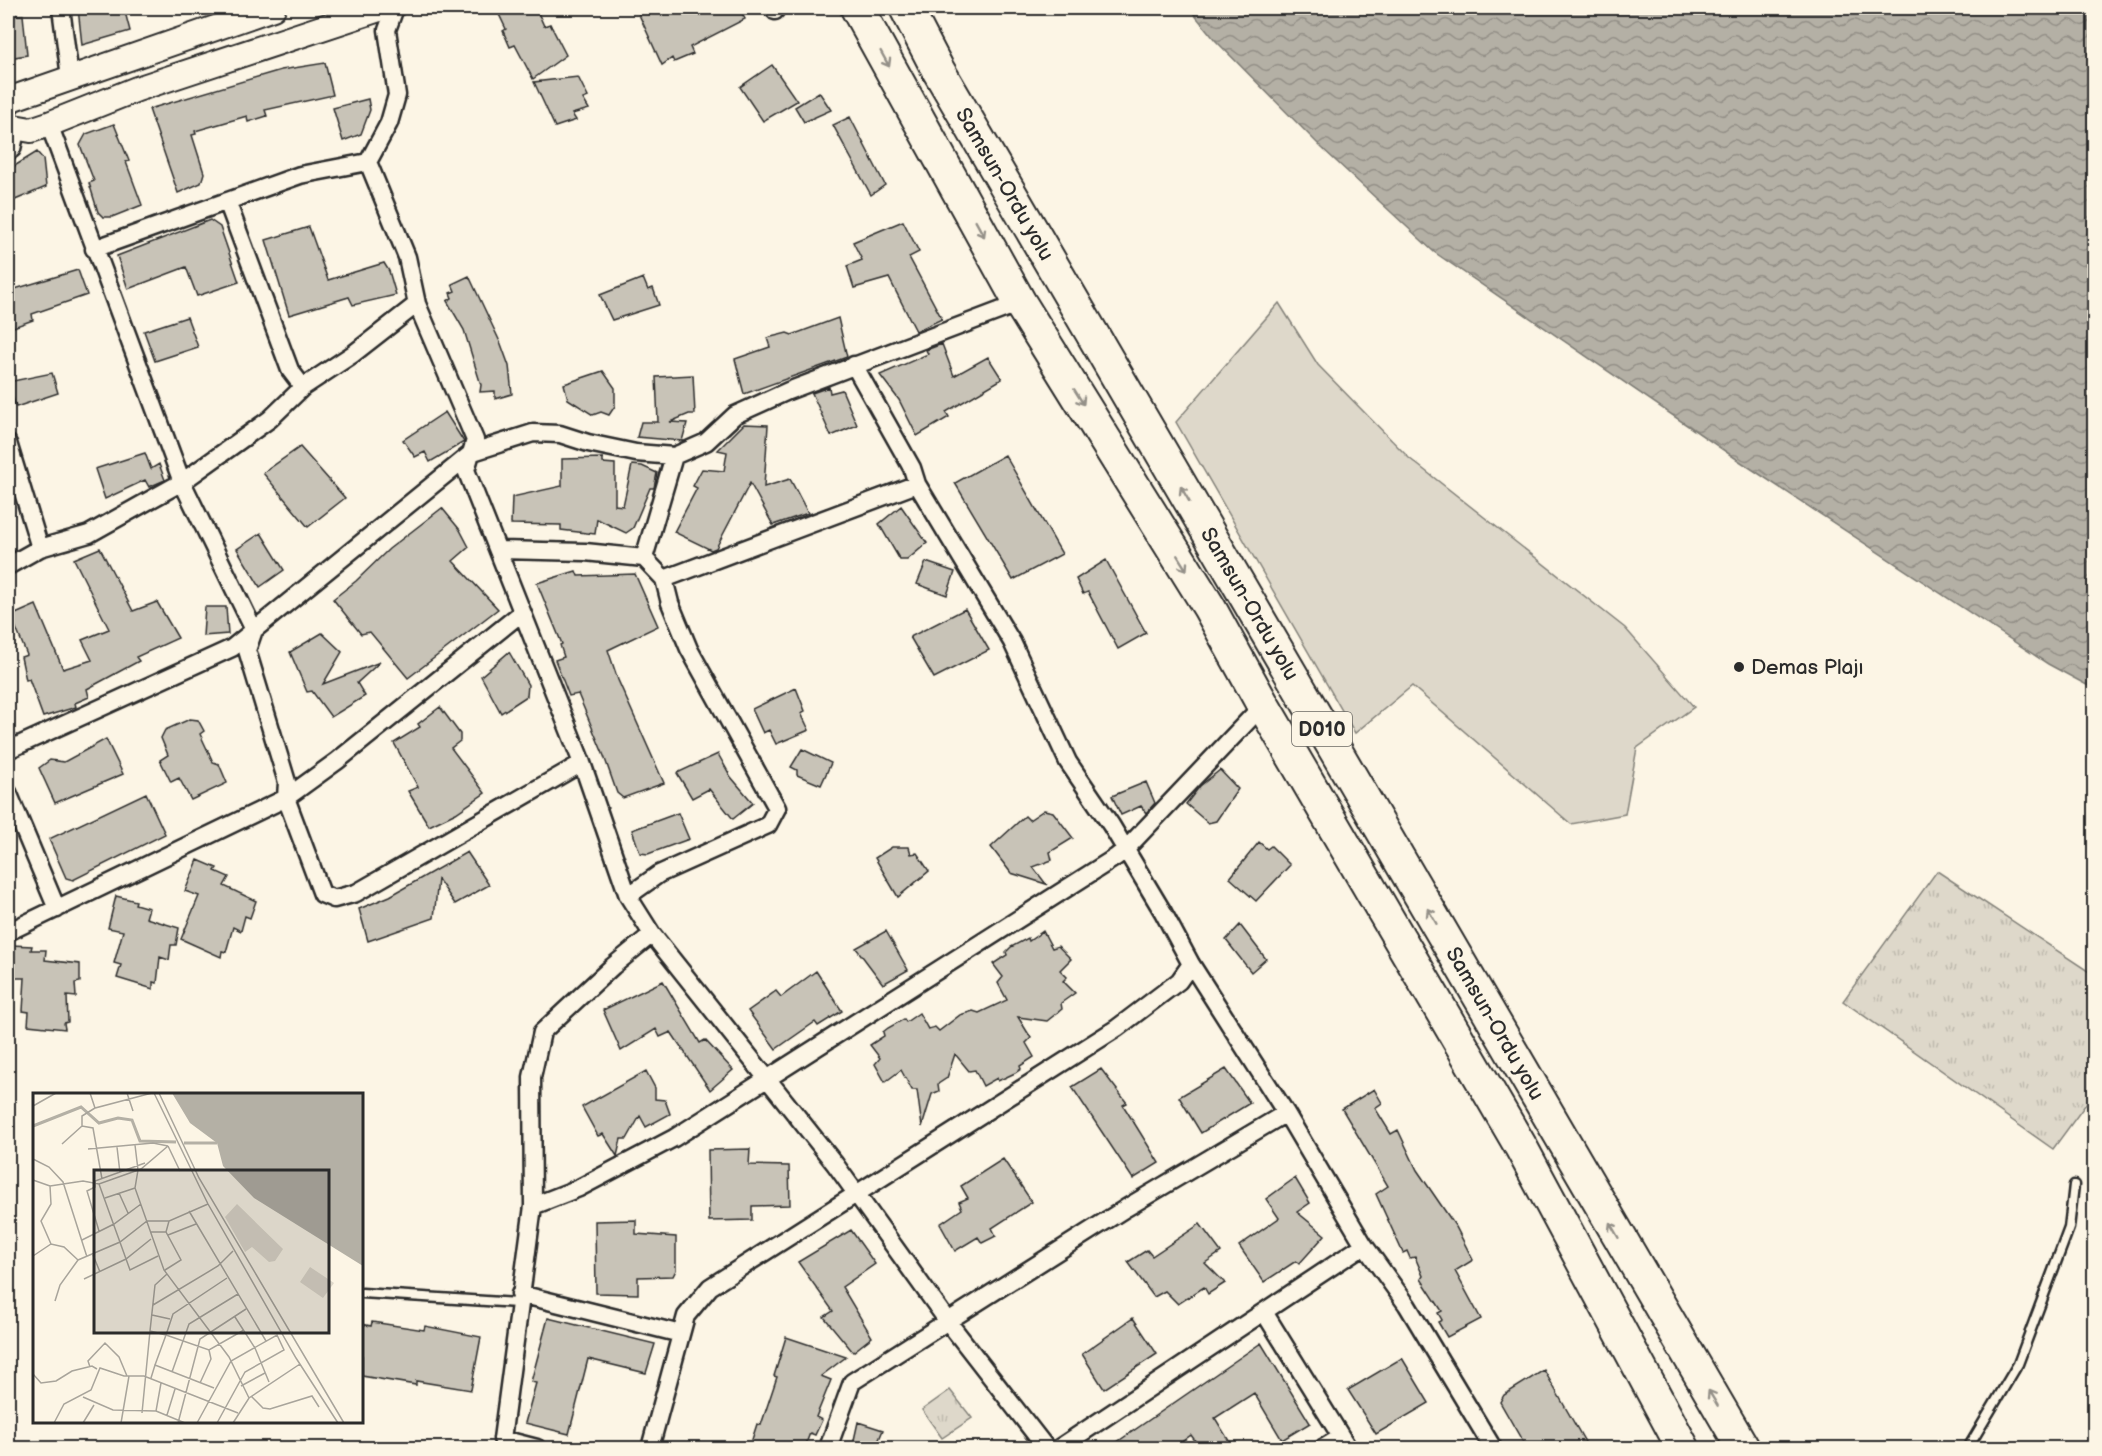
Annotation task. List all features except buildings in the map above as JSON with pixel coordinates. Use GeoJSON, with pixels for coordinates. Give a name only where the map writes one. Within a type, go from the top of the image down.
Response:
{"type":"FeatureCollection","features":[{"type":"Feature","properties":{"kind":"highway","name":"Samsun-Ordu yolu"},"geometry":{"type":"LineString","coordinates":[[857,8],[1020,303],[1209,607],[1263,705],[1521,1147],[1683,1449]]}},
{"type":"Feature","properties":{"kind":"highway","name":"Samsun-Ordu yolu"},"geometry":{"type":"LineString","coordinates":[[906,8],[955,99],[1743,1449]]}},
{"type":"Feature","properties":{"kind":"street"},"geometry":{"type":"LineString","coordinates":[[61,8],[70,77]]}},
{"type":"Feature","properties":{"kind":"street"},"geometry":{"type":"LineString","coordinates":[[8,103],[8,100],[230,15],[273,8]]}},
{"type":"Feature","properties":{"kind":"street"},"geometry":{"type":"LineString","coordinates":[[8,128],[31,129],[49,124],[137,89],[382,8]]}},
{"type":"Feature","properties":{"kind":"street"},"geometry":{"type":"LineString","coordinates":[[368,162],[389,123],[397,95],[387,30],[395,8]]}},
{"type":"Feature","properties":{"kind":"street"},"geometry":{"type":"LineString","coordinates":[[49,124],[182,482],[254,630],[247,650],[287,782],[286,798],[322,894],[334,899],[356,893],[582,763]]}},
{"type":"Feature","properties":{"kind":"street"},"geometry":{"type":"LineString","coordinates":[[8,128],[15,136],[12,148],[8,151]]}},
{"type":"Feature","properties":{"kind":"street"},"geometry":{"type":"LineString","coordinates":[[94,249],[300,175],[368,162]]}},
{"type":"Feature","properties":{"kind":"street"},"geometry":{"type":"LineString","coordinates":[[368,162],[407,257],[417,304],[475,440],[466,470],[498,550],[520,614],[582,763],[628,896],[652,934],[768,1078],[857,1194],[949,1323],[1046,1449]]}},
{"type":"Feature","properties":{"kind":"street"},"geometry":{"type":"LineString","coordinates":[[227,201],[290,370],[303,387]]}},
{"type":"Feature","properties":{"kind":"street"},"geometry":{"type":"LineString","coordinates":[[8,750],[232,648],[473,452],[533,433],[560,434],[588,443],[636,453],[674,456],[706,442],[735,415],[854,365],[1020,303]]}},
{"type":"Feature","properties":{"kind":"street"},"geometry":{"type":"LineString","coordinates":[[8,566],[40,548],[89,534],[182,482],[270,419],[303,387],[353,354],[417,304]]}},
{"type":"Feature","properties":{"kind":"street"},"geometry":{"type":"LineString","coordinates":[[854,365],[912,468],[917,484],[1012,642],[1068,762],[1126,849],[1191,964],[1286,1113],[1364,1245],[1407,1305],[1493,1449]]}},
{"type":"Feature","properties":{"kind":"street"},"geometry":{"type":"LineString","coordinates":[[8,443],[40,548]]}},
{"type":"Feature","properties":{"kind":"street"},"geometry":{"type":"LineString","coordinates":[[644,558],[674,456]]}},
{"type":"Feature","properties":{"kind":"street"},"geometry":{"type":"LineString","coordinates":[[664,579],[917,484]]}},
{"type":"Feature","properties":{"kind":"street"},"geometry":{"type":"LineString","coordinates":[[498,550],[585,552],[644,558],[664,579],[670,603],[689,650],[777,808],[768,825],[659,874],[628,896]]}},
{"type":"Feature","properties":{"kind":"street"},"geometry":{"type":"LineString","coordinates":[[8,932],[286,798],[337,761],[520,614]]}},
{"type":"Feature","properties":{"kind":"street"},"geometry":{"type":"LineString","coordinates":[[533,1206],[579,1188],[674,1138],[1126,849],[1263,705]]}},
{"type":"Feature","properties":{"kind":"street"},"geometry":{"type":"LineString","coordinates":[[8,792],[57,909]]}},
{"type":"Feature","properties":{"kind":"street"},"geometry":{"type":"LineString","coordinates":[[537,1449],[501,1444],[533,1206],[532,1077],[542,1032],[613,966],[652,934]]}},
{"type":"Feature","properties":{"kind":"street"},"geometry":{"type":"LineString","coordinates":[[650,1449],[686,1316],[710,1287],[1117,1028],[1179,981],[1191,964]]}},
{"type":"Feature","properties":{"kind":"street"},"geometry":{"type":"LineString","coordinates":[[828,1449],[852,1382],[949,1323],[1126,1208],[1286,1113]]}},
{"type":"Feature","properties":{"kind":"street"},"geometry":{"type":"LineString","coordinates":[[1059,1449],[1364,1245]]}},
{"type":"Feature","properties":{"kind":"street"},"geometry":{"type":"LineString","coordinates":[[519,1298],[681,1334]]}},
{"type":"Feature","properties":{"kind":"street"},"geometry":{"type":"LineString","coordinates":[[1264,1312],[1345,1443],[1323,1449]]}},
{"type":"Feature","properties":{"kind":"lane"},"geometry":{"type":"LineString","coordinates":[[1968,1449],[2018,1364],[2069,1228],[2074,1185]]}},
{"type":"Feature","properties":{"kind":"lane"},"geometry":{"type":"LineString","coordinates":[[363,1293],[519,1298]]}},
{"type":"Feature","properties":{"kind":"lane"},"geometry":{"type":"LineString","coordinates":[[2085,1449],[2094,1446]]}},
{"type":"Feature","properties":{"kind":"green space"},"geometry":{"type":"Polygon","coordinates":[[[1279,303],[1318,365],[1409,458],[1625,628],[1694,707],[1637,748],[1625,814],[1571,824],[1412,686],[1355,733],[1176,422],[1279,303]]]}},
{"type":"Feature","properties":{"kind":"green space"},"geometry":{"type":"Polygon","coordinates":[[[1937,871],[2094,975],[2094,1093],[2053,1149],[1843,1001],[1937,871]]]}},
{"type":"Feature","properties":{"kind":"green space"},"geometry":{"type":"Polygon","coordinates":[[[950,1390],[972,1418],[942,1438],[922,1410],[950,1390]]]}},
{"type":"Feature","properties":{"kind":"water"},"geometry":{"type":"Polygon","coordinates":[[[1189,8],[2094,8],[2094,689],[2048,664],[1738,460],[1434,252],[1322,148],[1215,40],[1189,8]]]}},
{"type":"Feature","properties":{"kind":"place","name":"Demas Plajı"},"geometry":{"type":"Point","coordinates":[1739,667]}}]}
